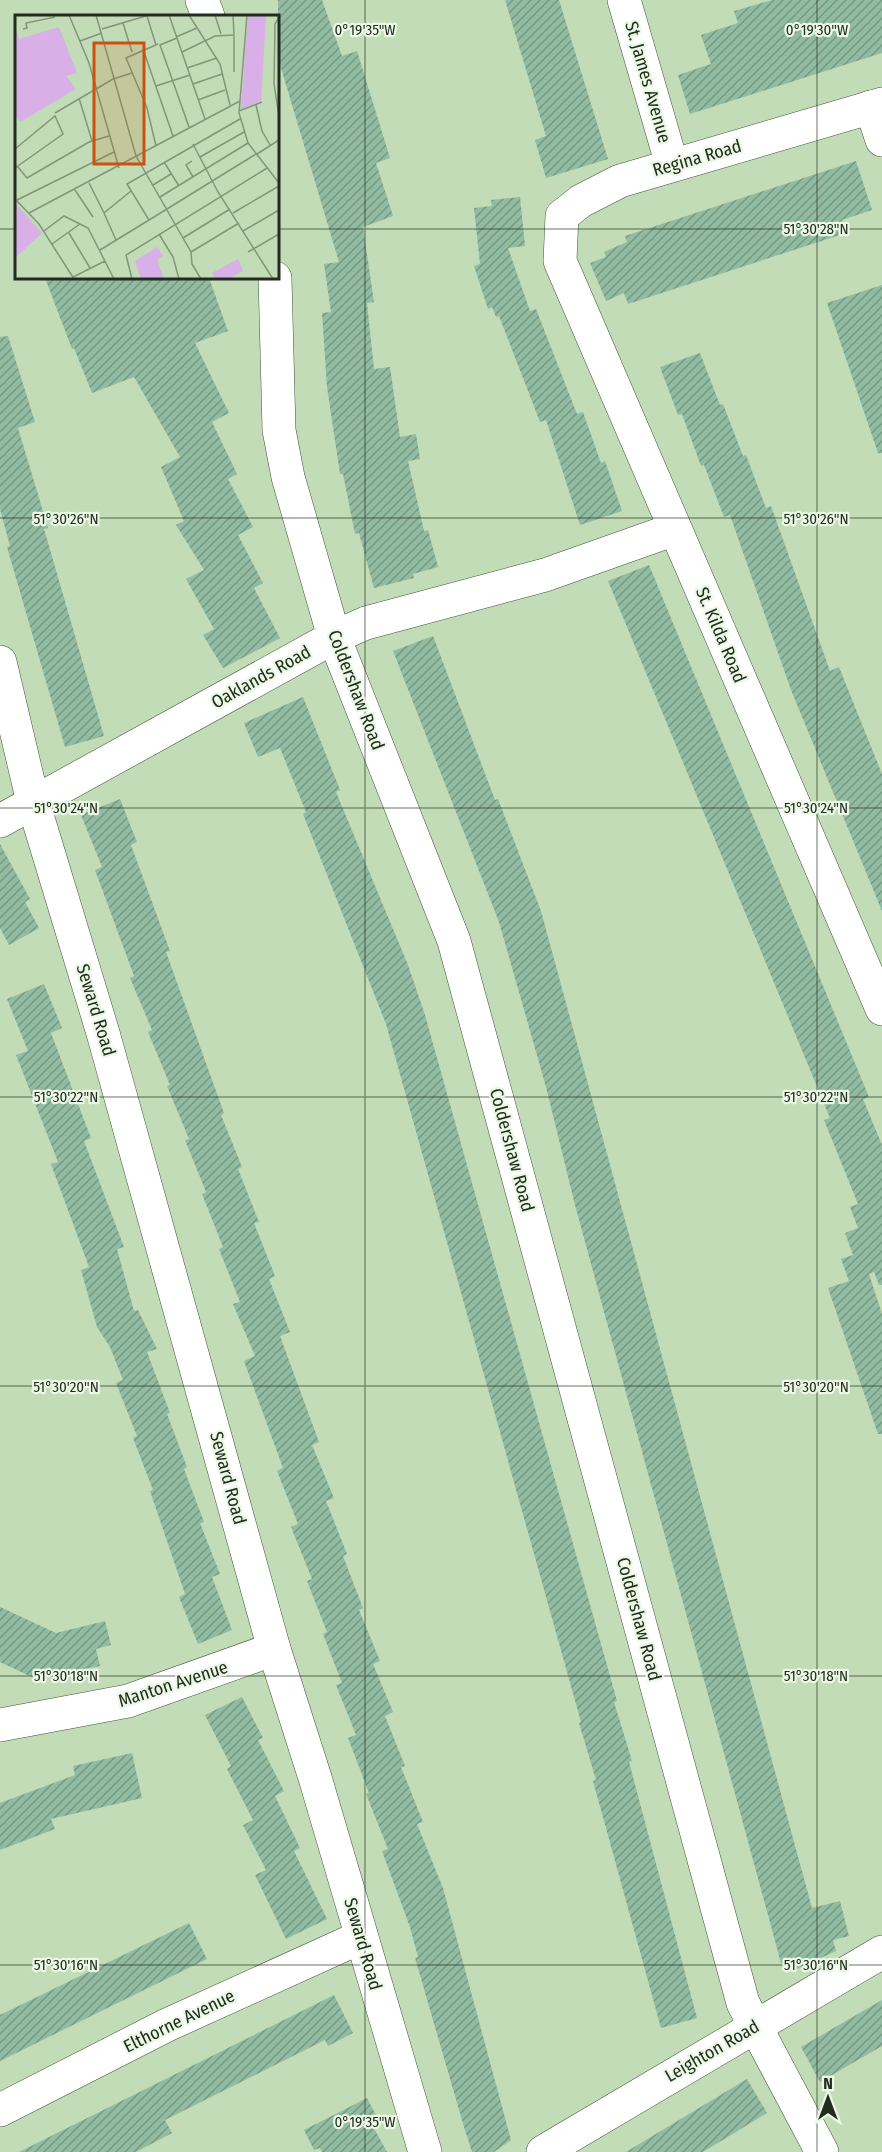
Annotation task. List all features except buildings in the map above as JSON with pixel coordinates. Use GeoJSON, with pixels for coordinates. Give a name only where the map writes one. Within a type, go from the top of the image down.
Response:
{"type":"FeatureCollection","features":[{"type":"Feature","properties":{"kind":"street"},"geometry":{"type":"LineString","coordinates":[[202,0],[208,15]]}},
{"type":"Feature","properties":{"kind":"street","name":"St. James Avenue"},"geometry":{"type":"LineString","coordinates":[[624,0],[672,165]]}},
{"type":"Feature","properties":{"kind":"street"},"geometry":{"type":"LineString","coordinates":[[877,106],[882,141]]}},
{"type":"Feature","properties":{"kind":"street","name":"Regina Road"},"geometry":{"type":"LineString","coordinates":[[560,261],[562,216],[581,201],[620,182],[672,165],[877,106]]}},
{"type":"Feature","properties":{"kind":"street","name":"St. Kilda Road"},"geometry":{"type":"LineString","coordinates":[[560,261],[882,1009]]}},
{"type":"Feature","properties":{"kind":"street","name":"Coldershaw Road"},"geometry":{"type":"LineString","coordinates":[[275,279],[279,430],[288,477],[334,637],[454,941],[743,2003],[822,2152]]}},
{"type":"Feature","properties":{"kind":"street","name":"Oaklands Road"},"geometry":{"type":"LineString","coordinates":[[0,821],[334,637],[366,623],[545,575],[675,529]]}},
{"type":"Feature","properties":{"kind":"street","name":"Seward Road"},"geometry":{"type":"LineString","coordinates":[[0,662],[33,802],[107,1044],[274,1649],[425,2152]]}},
{"type":"Feature","properties":{"kind":"street","name":"Manton Avenue"},"geometry":{"type":"LineString","coordinates":[[0,1725],[128,1701],[274,1649]]}},
{"type":"Feature","properties":{"kind":"street","name":"Elthorne Avenue"},"geometry":{"type":"LineString","coordinates":[[0,2110],[167,2025],[361,1937]]}},
{"type":"Feature","properties":{"kind":"street","name":"Leighton Road"},"geometry":{"type":"LineString","coordinates":[[543,2152],[882,1952]]}}]}
